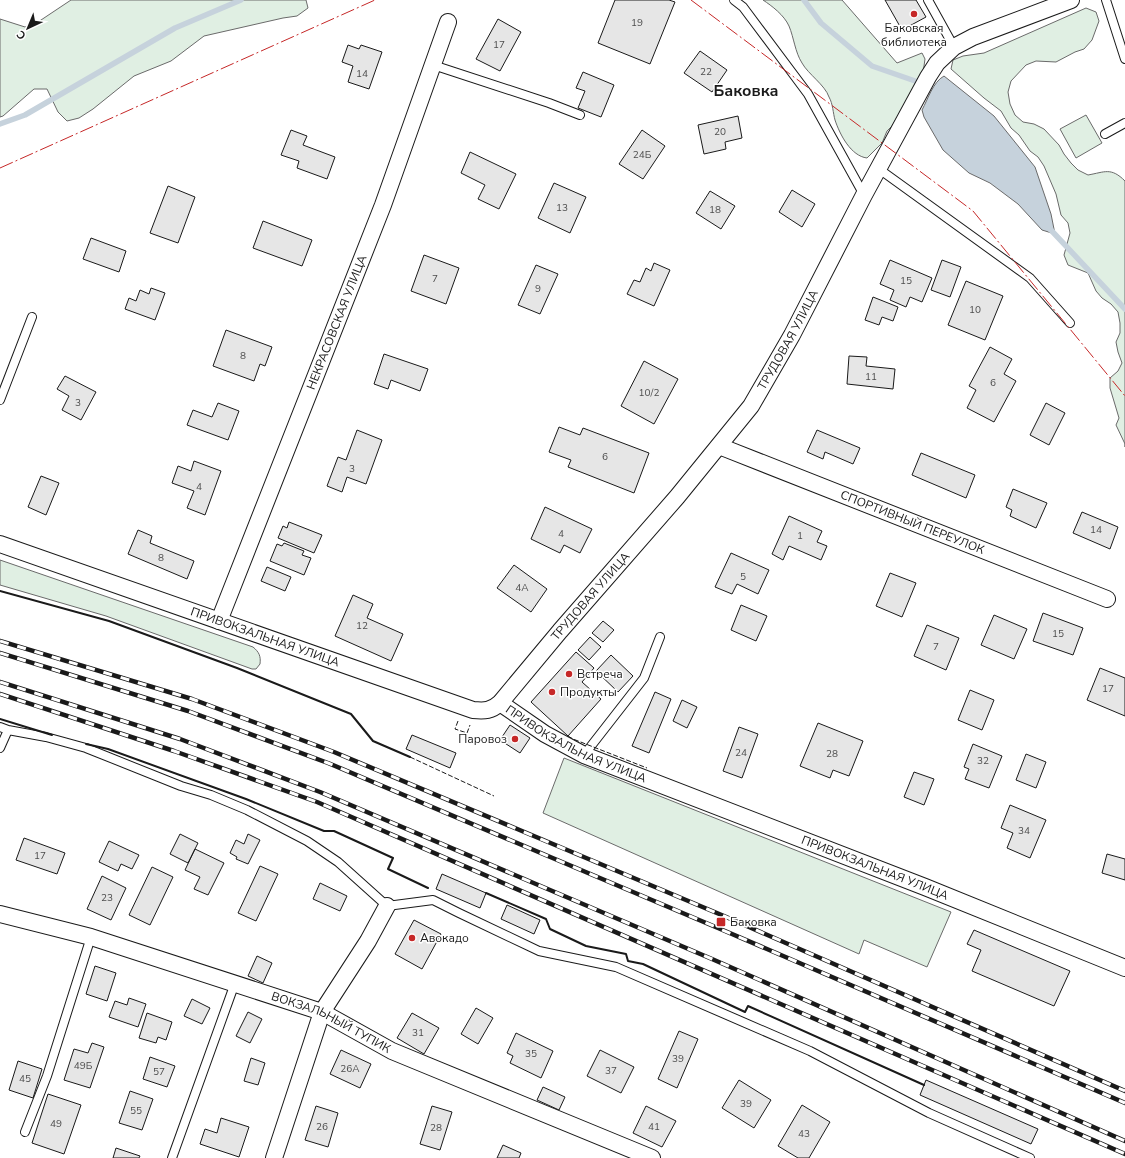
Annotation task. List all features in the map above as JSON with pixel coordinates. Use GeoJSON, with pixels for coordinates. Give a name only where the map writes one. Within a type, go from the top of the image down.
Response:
{"type":"FeatureCollection","features":[{"type":"Feature","properties":{"kind":"street","name":"ТРУДОВАЯ УЛИЦА"},"geometry":{"type":"LineString","coordinates":[[500,703],[560,631],[678,497],[751,406],[784,348],[928,77],[937,64],[954,47],[973,37],[1071,0]]}},
{"type":"Feature","properties":{"kind":"street","name":"НЕКРАСОВСКАЯ УЛИЦА"},"geometry":{"type":"LineString","coordinates":[[219,621],[383,205],[448,22]]}},
{"type":"Feature","properties":{"kind":"street","name":"СПОРТИВНЫЙ ПЕРЕУЛОК"},"geometry":{"type":"LineString","coordinates":[[719,446],[1107,599]]}},
{"type":"Feature","properties":{"kind":"street","name":"ПРИВОКЗАЛЬНАЯ УЛИЦА"},"geometry":{"type":"LineString","coordinates":[[0,544],[473,710],[484,711],[494,708],[500,703],[545,734],[584,755],[925,887],[1125,968]]}},
{"type":"Feature","properties":{"kind":"street"},"geometry":{"type":"LineString","coordinates":[[274,1158],[322,1012],[368,941],[387,906]]}},
{"type":"Feature","properties":{"kind":"street","name":"ВОКЗАЛЬНЫЙ ТУПИК"},"geometry":{"type":"LineString","coordinates":[[0,914],[91,937],[322,1012],[392,1051],[652,1158]]}},
{"type":"Feature","properties":{"kind":"lane"},"geometry":{"type":"LineString","coordinates":[[734,0],[743,7],[808,94],[864,195]]}},
{"type":"Feature","properties":{"kind":"lane"},"geometry":{"type":"LineString","coordinates":[[928,0],[954,47]]}},
{"type":"Feature","properties":{"kind":"lane"},"geometry":{"type":"LineString","coordinates":[[1106,0],[1125,59]]}},
{"type":"Feature","properties":{"kind":"lane"},"geometry":{"type":"LineString","coordinates":[[433,65],[549,103],[580,115]]}},
{"type":"Feature","properties":{"kind":"lane"},"geometry":{"type":"LineString","coordinates":[[1106,134],[1125,124]]}},
{"type":"Feature","properties":{"kind":"lane"},"geometry":{"type":"LineString","coordinates":[[879,168],[1030,278],[1070,323]]}},
{"type":"Feature","properties":{"kind":"lane"},"geometry":{"type":"LineString","coordinates":[[0,400],[32,317]]}},
{"type":"Feature","properties":{"kind":"lane"},"geometry":{"type":"LineString","coordinates":[[584,755],[644,678],[660,637]]}},
{"type":"Feature","properties":{"kind":"lane"},"geometry":{"type":"LineString","coordinates":[[0,748],[4,729],[46,737],[86,748],[181,786],[211,795],[247,810],[307,842],[338,862],[387,906],[434,900],[539,951],[616,967],[810,1051],[929,1113],[1030,1158]]}},
{"type":"Feature","properties":{"kind":"lane"},"geometry":{"type":"LineString","coordinates":[[25,1132],[47,1076],[91,937]]}},
{"type":"Feature","properties":{"kind":"lane"},"geometry":{"type":"LineString","coordinates":[[172,1158],[235,983]]}},
{"type":"Feature","properties":{"kind":"green space"},"geometry":{"type":"Polygon","coordinates":[[[71,0],[306,0],[308,8],[297,16],[204,36],[171,61],[134,76],[93,109],[79,118],[67,121],[58,112],[47,89],[34,89],[0,117],[0,19],[25,27],[38,22],[71,0]]]}},
{"type":"Feature","properties":{"kind":"green space"},"geometry":{"type":"Polygon","coordinates":[[[763,0],[842,0],[897,63],[922,53],[925,59],[923,73],[892,126],[887,131],[882,143],[867,158],[851,149],[843,138],[837,126],[827,93],[802,63],[787,22],[778,11],[763,0]]]}},
{"type":"Feature","properties":{"kind":"green space"},"geometry":{"type":"Polygon","coordinates":[[[1086,8],[1096,12],[1099,21],[1092,40],[1084,49],[1056,62],[1036,61],[1026,65],[1011,81],[1008,92],[1010,104],[1015,115],[1023,122],[1034,124],[1044,129],[1059,145],[1064,154],[1078,170],[1088,175],[1112,172],[1125,181],[1125,444],[1116,425],[1119,418],[1110,388],[1110,378],[1118,371],[1122,363],[1116,342],[1120,333],[1118,312],[1096,291],[1088,273],[1068,265],[1064,255],[1070,233],[1068,223],[1061,215],[1056,194],[1044,166],[1038,157],[1030,151],[1019,135],[1011,128],[1001,111],[951,69],[953,60],[963,56],[984,53],[1086,8]]]}},
{"type":"Feature","properties":{"kind":"green space"},"geometry":{"type":"Polygon","coordinates":[[[1086,115],[1102,143],[1076,158],[1060,129],[1086,115]]]}},
{"type":"Feature","properties":{"kind":"green space"},"geometry":{"type":"Polygon","coordinates":[[[0,560],[253,647],[259,654],[260,664],[256,669],[252,669],[106,616],[0,585],[0,560]]]}},
{"type":"Feature","properties":{"kind":"green space"},"geometry":{"type":"Polygon","coordinates":[[[564,758],[951,912],[927,967],[864,940],[859,954],[543,813],[564,758]]]}},
{"type":"Feature","properties":{"kind":"shaded area"},"geometry":{"type":"Polygon","coordinates":[[[944,76],[994,116],[1035,167],[1051,214],[1055,234],[1042,230],[1018,204],[990,183],[969,173],[943,150],[924,117],[922,110],[934,86],[944,76]]]}},
{"type":"Feature","properties":{"kind":"building"},"geometry":{"type":"Polygon","coordinates":[[[615,0],[669,0],[675,2],[650,64],[598,43],[615,0]]]}},
{"type":"Feature","properties":{"kind":"building"},"geometry":{"type":"Polygon","coordinates":[[[885,0],[916,0],[926,17],[902,30],[885,0]]]}},
{"type":"Feature","properties":{"kind":"building"},"geometry":{"type":"Polygon","coordinates":[[[498,19],[521,32],[500,71],[476,59],[498,19]]]}},
{"type":"Feature","properties":{"kind":"building"},"geometry":{"type":"Polygon","coordinates":[[[348,45],[359,49],[361,45],[382,52],[369,89],[348,82],[353,66],[342,62],[348,45]]]}},
{"type":"Feature","properties":{"kind":"building"},"geometry":{"type":"Polygon","coordinates":[[[700,51],[727,70],[712,92],[684,73],[700,51]]]}},
{"type":"Feature","properties":{"kind":"building"},"geometry":{"type":"Polygon","coordinates":[[[583,72],[614,85],[601,117],[578,108],[585,91],[576,88],[583,72]]]}},
{"type":"Feature","properties":{"kind":"building"},"geometry":{"type":"Polygon","coordinates":[[[738,116],[742,138],[725,142],[726,149],[704,154],[698,125],[738,116]]]}},
{"type":"Feature","properties":{"kind":"building"},"geometry":{"type":"Polygon","coordinates":[[[291,130],[307,136],[303,145],[335,157],[327,179],[297,168],[299,161],[281,155],[291,130]]]}},
{"type":"Feature","properties":{"kind":"building"},"geometry":{"type":"Polygon","coordinates":[[[642,130],[665,146],[643,179],[619,164],[642,130]]]}},
{"type":"Feature","properties":{"kind":"building"},"geometry":{"type":"Polygon","coordinates":[[[470,152],[516,174],[499,209],[478,199],[485,185],[461,173],[470,152]]]}},
{"type":"Feature","properties":{"kind":"building"},"geometry":{"type":"Polygon","coordinates":[[[554,183],[586,197],[570,233],[538,218],[554,183]]]}},
{"type":"Feature","properties":{"kind":"building"},"geometry":{"type":"Polygon","coordinates":[[[168,186],[195,197],[178,243],[150,233],[168,186]]]}},
{"type":"Feature","properties":{"kind":"building"},"geometry":{"type":"Polygon","coordinates":[[[792,190],[815,204],[802,227],[779,212],[792,190]]]}},
{"type":"Feature","properties":{"kind":"building"},"geometry":{"type":"Polygon","coordinates":[[[710,191],[735,206],[721,229],[696,213],[710,191]]]}},
{"type":"Feature","properties":{"kind":"building"},"geometry":{"type":"Polygon","coordinates":[[[263,221],[312,240],[302,266],[253,248],[263,221]]]}},
{"type":"Feature","properties":{"kind":"building"},"geometry":{"type":"Polygon","coordinates":[[[91,238],[126,251],[119,272],[83,259],[91,238]]]}},
{"type":"Feature","properties":{"kind":"building"},"geometry":{"type":"Polygon","coordinates":[[[424,255],[459,268],[446,304],[411,291],[424,255]]]}},
{"type":"Feature","properties":{"kind":"building"},"geometry":{"type":"Polygon","coordinates":[[[890,260],[932,278],[922,302],[910,297],[906,307],[890,300],[894,290],[880,284],[890,260]]]}},
{"type":"Feature","properties":{"kind":"building"},"geometry":{"type":"Polygon","coordinates":[[[942,260],[961,267],[950,297],[931,290],[942,260]]]}},
{"type":"Feature","properties":{"kind":"building"},"geometry":{"type":"Polygon","coordinates":[[[654,263],[670,270],[654,306],[627,294],[634,280],[640,282],[646,268],[651,271],[654,263]]]}},
{"type":"Feature","properties":{"kind":"building"},"geometry":{"type":"Polygon","coordinates":[[[536,265],[558,274],[540,314],[518,305],[536,265]]]}},
{"type":"Feature","properties":{"kind":"building"},"geometry":{"type":"Polygon","coordinates":[[[966,281],[1003,296],[985,340],[948,325],[966,281]]]}},
{"type":"Feature","properties":{"kind":"building"},"geometry":{"type":"Polygon","coordinates":[[[151,288],[165,293],[155,320],[125,309],[129,298],[136,301],[140,290],[149,294],[151,288]]]}},
{"type":"Feature","properties":{"kind":"building"},"geometry":{"type":"Polygon","coordinates":[[[873,297],[898,307],[893,321],[882,317],[879,325],[865,320],[873,297]]]}},
{"type":"Feature","properties":{"kind":"building"},"geometry":{"type":"Polygon","coordinates":[[[226,330],[272,347],[265,366],[260,364],[254,381],[213,366],[226,330]]]}},
{"type":"Feature","properties":{"kind":"building"},"geometry":{"type":"Polygon","coordinates":[[[990,347],[1012,359],[1004,374],[1016,381],[994,422],[967,408],[976,390],[969,386],[990,347]]]}},
{"type":"Feature","properties":{"kind":"building"},"geometry":{"type":"Polygon","coordinates":[[[384,354],[428,369],[420,391],[391,380],[388,389],[374,384],[384,354]]]}},
{"type":"Feature","properties":{"kind":"building"},"geometry":{"type":"Polygon","coordinates":[[[849,356],[867,357],[866,366],[895,369],[893,389],[847,384],[849,356]]]}},
{"type":"Feature","properties":{"kind":"building"},"geometry":{"type":"Polygon","coordinates":[[[644,361],[678,379],[654,424],[621,406],[644,361]]]}},
{"type":"Feature","properties":{"kind":"building"},"geometry":{"type":"Polygon","coordinates":[[[65,376],[96,392],[81,420],[62,410],[69,396],[57,389],[65,376]]]}},
{"type":"Feature","properties":{"kind":"building"},"geometry":{"type":"Polygon","coordinates":[[[218,403],[239,411],[228,440],[187,425],[193,410],[212,417],[218,403]]]}},
{"type":"Feature","properties":{"kind":"building"},"geometry":{"type":"Polygon","coordinates":[[[1046,403],[1065,413],[1049,445],[1030,435],[1046,403]]]}},
{"type":"Feature","properties":{"kind":"building"},"geometry":{"type":"Polygon","coordinates":[[[559,427],[580,435],[583,428],[649,453],[634,493],[568,467],[571,460],[549,452],[559,427]]]}},
{"type":"Feature","properties":{"kind":"building"},"geometry":{"type":"Polygon","coordinates":[[[357,430],[382,440],[366,484],[347,477],[342,492],[327,486],[338,457],[346,460],[357,430]]]}},
{"type":"Feature","properties":{"kind":"building"},"geometry":{"type":"Polygon","coordinates":[[[817,430],[860,448],[853,464],[825,452],[823,459],[807,452],[817,430]]]}},
{"type":"Feature","properties":{"kind":"building"},"geometry":{"type":"Polygon","coordinates":[[[921,453],[975,475],[966,498],[912,475],[921,453]]]}},
{"type":"Feature","properties":{"kind":"building"},"geometry":{"type":"Polygon","coordinates":[[[194,461],[221,471],[205,515],[187,508],[194,491],[172,483],[178,466],[191,471],[194,461]]]}},
{"type":"Feature","properties":{"kind":"building"},"geometry":{"type":"Polygon","coordinates":[[[41,476],[59,483],[46,515],[28,507],[41,476]]]}},
{"type":"Feature","properties":{"kind":"building"},"geometry":{"type":"Polygon","coordinates":[[[1013,489],[1047,503],[1036,528],[1010,516],[1012,510],[1006,507],[1013,489]]]}},
{"type":"Feature","properties":{"kind":"building"},"geometry":{"type":"Polygon","coordinates":[[[545,507],[592,529],[580,553],[564,545],[560,553],[531,539],[545,507]]]}},
{"type":"Feature","properties":{"kind":"building"},"geometry":{"type":"Polygon","coordinates":[[[1082,512],[1118,527],[1110,549],[1073,533],[1082,512]]]}},
{"type":"Feature","properties":{"kind":"building"},"geometry":{"type":"Polygon","coordinates":[[[789,516],[822,531],[817,542],[827,546],[821,560],[789,546],[783,560],[772,554],[789,516]]]}},
{"type":"Feature","properties":{"kind":"building"},"geometry":{"type":"Polygon","coordinates":[[[289,522],[322,535],[314,553],[278,538],[283,526],[287,528],[289,522]]]}},
{"type":"Feature","properties":{"kind":"building"},"geometry":{"type":"Polygon","coordinates":[[[138,530],[152,536],[150,543],[194,561],[187,579],[128,554],[138,530]]]}},
{"type":"Feature","properties":{"kind":"building"},"geometry":{"type":"Polygon","coordinates":[[[284,543],[304,551],[302,555],[311,558],[304,575],[270,561],[277,544],[282,546],[284,543]]]}},
{"type":"Feature","properties":{"kind":"building"},"geometry":{"type":"Polygon","coordinates":[[[731,553],[769,570],[758,594],[737,584],[732,594],[715,587],[731,553]]]}},
{"type":"Feature","properties":{"kind":"building"},"geometry":{"type":"Polygon","coordinates":[[[514,565],[547,589],[531,612],[497,588],[514,565]]]}},
{"type":"Feature","properties":{"kind":"building"},"geometry":{"type":"Polygon","coordinates":[[[267,567],[291,577],[285,591],[261,581],[267,567]]]}},
{"type":"Feature","properties":{"kind":"building"},"geometry":{"type":"Polygon","coordinates":[[[890,573],[916,583],[902,617],[876,606],[890,573]]]}},
{"type":"Feature","properties":{"kind":"building"},"geometry":{"type":"Polygon","coordinates":[[[353,595],[373,604],[367,618],[403,634],[391,661],[335,636],[353,595]]]}},
{"type":"Feature","properties":{"kind":"building"},"geometry":{"type":"Polygon","coordinates":[[[741,605],[767,616],[756,641],[731,630],[741,605]]]}},
{"type":"Feature","properties":{"kind":"building"},"geometry":{"type":"Polygon","coordinates":[[[1043,613],[1083,628],[1073,655],[1033,641],[1043,613]]]}},
{"type":"Feature","properties":{"kind":"building"},"geometry":{"type":"Polygon","coordinates":[[[994,615],[1027,629],[1014,659],[981,645],[994,615]]]}},
{"type":"Feature","properties":{"kind":"building"},"geometry":{"type":"Polygon","coordinates":[[[603,621],[614,630],[603,642],[592,633],[603,621]]]}},
{"type":"Feature","properties":{"kind":"building"},"geometry":{"type":"Polygon","coordinates":[[[927,625],[959,638],[946,670],[914,656],[927,625]]]}},
{"type":"Feature","properties":{"kind":"building"},"geometry":{"type":"Polygon","coordinates":[[[590,637],[601,647],[589,660],[578,650],[590,637]]]}},
{"type":"Feature","properties":{"kind":"building"},"geometry":{"type":"Polygon","coordinates":[[[576,652],[594,668],[582,682],[601,699],[568,736],[531,702],[576,652]]]}},
{"type":"Feature","properties":{"kind":"building"},"geometry":{"type":"Polygon","coordinates":[[[611,655],[633,676],[618,692],[596,671],[611,655]]]}},
{"type":"Feature","properties":{"kind":"building"},"geometry":{"type":"Polygon","coordinates":[[[1100,668],[1125,678],[1125,716],[1087,700],[1100,668]]]}},
{"type":"Feature","properties":{"kind":"building"},"geometry":{"type":"Polygon","coordinates":[[[970,690],[994,700],[982,730],[958,720],[970,690]]]}},
{"type":"Feature","properties":{"kind":"building"},"geometry":{"type":"Polygon","coordinates":[[[655,692],[671,699],[649,753],[632,746],[655,692]]]}},
{"type":"Feature","properties":{"kind":"building"},"geometry":{"type":"Polygon","coordinates":[[[682,700],[697,707],[687,728],[673,721],[682,700]]]}},
{"type":"Feature","properties":{"kind":"building"},"geometry":{"type":"Polygon","coordinates":[[[818,723],[863,741],[849,776],[833,770],[830,778],[800,766],[818,723]]]}},
{"type":"Feature","properties":{"kind":"building","name":"Паровоз"},"geometry":{"type":"Polygon","coordinates":[[[510,725],[530,738],[520,753],[500,740],[510,725]]]}},
{"type":"Feature","properties":{"kind":"building"},"geometry":{"type":"Polygon","coordinates":[[[739,727],[758,734],[742,778],[723,771],[739,727]]]}},
{"type":"Feature","properties":{"kind":"building"},"geometry":{"type":"Polygon","coordinates":[[[412,735],[456,753],[450,768],[406,749],[412,735]]]}},
{"type":"Feature","properties":{"kind":"building"},"geometry":{"type":"Polygon","coordinates":[[[973,744],[1002,756],[989,788],[965,779],[969,769],[964,767],[973,744]]]}},
{"type":"Feature","properties":{"kind":"building"},"geometry":{"type":"Polygon","coordinates":[[[1026,754],[1046,762],[1036,788],[1016,780],[1026,754]]]}},
{"type":"Feature","properties":{"kind":"building"},"geometry":{"type":"Polygon","coordinates":[[[914,772],[934,779],[924,805],[904,797],[914,772]]]}},
{"type":"Feature","properties":{"kind":"building"},"geometry":{"type":"Polygon","coordinates":[[[1010,805],[1046,820],[1030,858],[1007,848],[1013,833],[1001,828],[1010,805]]]}},
{"type":"Feature","properties":{"kind":"building"},"geometry":{"type":"Polygon","coordinates":[[[180,834],[198,843],[188,863],[170,854],[180,834]]]}},
{"type":"Feature","properties":{"kind":"building"},"geometry":{"type":"Polygon","coordinates":[[[248,834],[260,840],[248,864],[236,859],[237,857],[230,853],[236,840],[244,844],[248,834]]]}},
{"type":"Feature","properties":{"kind":"building"},"geometry":{"type":"Polygon","coordinates":[[[24,838],[65,853],[57,874],[16,860],[24,838]]]}},
{"type":"Feature","properties":{"kind":"building"},"geometry":{"type":"Polygon","coordinates":[[[109,841],[139,855],[132,869],[121,864],[118,871],[99,862],[109,841]]]}},
{"type":"Feature","properties":{"kind":"building"},"geometry":{"type":"Polygon","coordinates":[[[195,849],[224,863],[208,895],[194,889],[200,877],[185,870],[195,849]]]}},
{"type":"Feature","properties":{"kind":"building"},"geometry":{"type":"Polygon","coordinates":[[[1107,854],[1125,859],[1125,880],[1102,873],[1107,854]]]}},
{"type":"Feature","properties":{"kind":"building"},"geometry":{"type":"Polygon","coordinates":[[[260,866],[278,874],[256,921],[238,913],[260,866]]]}},
{"type":"Feature","properties":{"kind":"building"},"geometry":{"type":"Polygon","coordinates":[[[152,867],[173,877],[150,925],[129,915],[152,867]]]}},
{"type":"Feature","properties":{"kind":"building"},"geometry":{"type":"Polygon","coordinates":[[[442,874],[486,893],[480,908],[436,889],[442,874]]]}},
{"type":"Feature","properties":{"kind":"building"},"geometry":{"type":"Polygon","coordinates":[[[102,876],[126,888],[111,920],[87,909],[102,876]]]}},
{"type":"Feature","properties":{"kind":"building"},"geometry":{"type":"Polygon","coordinates":[[[320,883],[347,896],[340,911],[313,899],[320,883]]]}},
{"type":"Feature","properties":{"kind":"building"},"geometry":{"type":"Polygon","coordinates":[[[507,905],[540,920],[534,934],[501,919],[507,905]]]}},
{"type":"Feature","properties":{"kind":"building"},"geometry":{"type":"Polygon","coordinates":[[[414,920],[441,934],[422,969],[395,954],[414,920]]]}},
{"type":"Feature","properties":{"kind":"building"},"geometry":{"type":"Polygon","coordinates":[[[974,930],[1070,971],[1054,1006],[972,971],[981,950],[967,944],[974,930]]]}},
{"type":"Feature","properties":{"kind":"building"},"geometry":{"type":"Polygon","coordinates":[[[257,956],[272,963],[263,983],[248,976],[257,956]]]}},
{"type":"Feature","properties":{"kind":"building"},"geometry":{"type":"Polygon","coordinates":[[[95,966],[116,973],[107,1001],[86,994],[95,966]]]}},
{"type":"Feature","properties":{"kind":"building"},"geometry":{"type":"Polygon","coordinates":[[[129,998],[146,1004],[138,1027],[109,1017],[115,1001],[127,1005],[129,998]]]}},
{"type":"Feature","properties":{"kind":"building"},"geometry":{"type":"Polygon","coordinates":[[[192,999],[210,1008],[202,1024],[184,1016],[192,999]]]}},
{"type":"Feature","properties":{"kind":"building"},"geometry":{"type":"Polygon","coordinates":[[[476,1008],[493,1018],[478,1044],[461,1034],[476,1008]]]}},
{"type":"Feature","properties":{"kind":"building"},"geometry":{"type":"Polygon","coordinates":[[[248,1012],[262,1019],[250,1043],[236,1036],[248,1012]]]}},
{"type":"Feature","properties":{"kind":"building"},"geometry":{"type":"Polygon","coordinates":[[[147,1013],[172,1022],[166,1040],[158,1037],[156,1043],[139,1038],[147,1013]]]}},
{"type":"Feature","properties":{"kind":"building"},"geometry":{"type":"Polygon","coordinates":[[[412,1013],[439,1028],[424,1054],[397,1038],[412,1013]]]}},
{"type":"Feature","properties":{"kind":"building"},"geometry":{"type":"Polygon","coordinates":[[[679,1031],[698,1039],[677,1088],[658,1079],[679,1031]]]}},
{"type":"Feature","properties":{"kind":"building"},"geometry":{"type":"Polygon","coordinates":[[[516,1033],[553,1051],[541,1078],[510,1063],[513,1056],[507,1053],[516,1033]]]}},
{"type":"Feature","properties":{"kind":"building"},"geometry":{"type":"Polygon","coordinates":[[[92,1043],[104,1047],[90,1088],[64,1080],[74,1049],[88,1053],[92,1043]]]}},
{"type":"Feature","properties":{"kind":"building"},"geometry":{"type":"Polygon","coordinates":[[[341,1050],[371,1064],[360,1088],[330,1074],[341,1050]]]}},
{"type":"Feature","properties":{"kind":"building"},"geometry":{"type":"Polygon","coordinates":[[[600,1050],[634,1067],[621,1093],[587,1076],[600,1050]]]}},
{"type":"Feature","properties":{"kind":"building"},"geometry":{"type":"Polygon","coordinates":[[[150,1057],[175,1066],[167,1087],[143,1079],[150,1057]]]}},
{"type":"Feature","properties":{"kind":"building"},"geometry":{"type":"Polygon","coordinates":[[[251,1058],[265,1063],[258,1085],[244,1081],[251,1058]]]}},
{"type":"Feature","properties":{"kind":"building"},"geometry":{"type":"Polygon","coordinates":[[[18,1061],[42,1069],[33,1098],[9,1090],[18,1061]]]}},
{"type":"Feature","properties":{"kind":"building"},"geometry":{"type":"Polygon","coordinates":[[[739,1080],[771,1100],[754,1128],[722,1108],[739,1080]]]}},
{"type":"Feature","properties":{"kind":"building"},"geometry":{"type":"Polygon","coordinates":[[[926,1080],[1038,1129],[1031,1144],[920,1095],[926,1080]]]}},
{"type":"Feature","properties":{"kind":"building"},"geometry":{"type":"Polygon","coordinates":[[[543,1087],[565,1097],[559,1110],[537,1100],[543,1087]]]}},
{"type":"Feature","properties":{"kind":"building"},"geometry":{"type":"Polygon","coordinates":[[[130,1091],[153,1099],[142,1130],[119,1123],[130,1091]]]}},
{"type":"Feature","properties":{"kind":"building"},"geometry":{"type":"Polygon","coordinates":[[[48,1094],[81,1105],[64,1154],[32,1143],[48,1094]]]}},
{"type":"Feature","properties":{"kind":"building"},"geometry":{"type":"Polygon","coordinates":[[[802,1105],[830,1122],[809,1158],[798,1158],[778,1146],[802,1105]]]}},
{"type":"Feature","properties":{"kind":"building"},"geometry":{"type":"Polygon","coordinates":[[[316,1106],[338,1113],[328,1147],[305,1140],[316,1106]]]}},
{"type":"Feature","properties":{"kind":"building"},"geometry":{"type":"Polygon","coordinates":[[[432,1106],[452,1112],[440,1150],[420,1144],[432,1106]]]}},
{"type":"Feature","properties":{"kind":"building"},"geometry":{"type":"Polygon","coordinates":[[[646,1106],[676,1121],[662,1147],[633,1133],[646,1106]]]}},
{"type":"Feature","properties":{"kind":"building"},"geometry":{"type":"Polygon","coordinates":[[[221,1118],[249,1127],[239,1157],[200,1144],[205,1129],[217,1133],[221,1118]]]}},
{"type":"Feature","properties":{"kind":"building"},"geometry":{"type":"Polygon","coordinates":[[[503,1145],[521,1153],[519,1158],[497,1158],[503,1145]]]}},
{"type":"Feature","properties":{"kind":"building"},"geometry":{"type":"Polygon","coordinates":[[[116,1148],[140,1156],[139,1158],[113,1158],[116,1148]]]}},
{"type":"Feature","properties":{"kind":"waterway"},"geometry":{"type":"LineString","coordinates":[[0,124],[25,115],[175,28],[241,0]]}},
{"type":"Feature","properties":{"kind":"waterway"},"geometry":{"type":"LineString","coordinates":[[804,0],[821,23],[872,66],[918,82]]}},
{"type":"Feature","properties":{"kind":"waterway"},"geometry":{"type":"LineString","coordinates":[[1050,229],[1125,309]]}},
{"type":"Feature","properties":{"kind":"railway"},"geometry":{"type":"LineString","coordinates":[[0,641],[192,699],[334,752],[724,916],[1125,1091]]}},
{"type":"Feature","properties":{"kind":"railway"},"geometry":{"type":"LineString","coordinates":[[0,653],[188,711],[328,763],[718,928],[1125,1103]]}},
{"type":"Feature","properties":{"kind":"railway"},"geometry":{"type":"LineString","coordinates":[[0,682],[180,739],[320,792],[712,959],[1125,1141]]}},
{"type":"Feature","properties":{"kind":"railway"},"geometry":{"type":"LineString","coordinates":[[0,694],[174,751],[317,802],[1125,1154]]}},
{"type":"Feature","properties":{"kind":"fence"},"geometry":{"type":"LineString","coordinates":[[458,721],[455,729],[467,733],[470,725]]}},
{"type":"Feature","properties":{"kind":"fence"},"geometry":{"type":"LineString","coordinates":[[568,736],[647,768]]}},
{"type":"Feature","properties":{"kind":"fence"},"geometry":{"type":"LineString","coordinates":[[410,757],[494,796]]}},
{"type":"Feature","properties":{"kind":"wall"},"geometry":{"type":"LineString","coordinates":[[0,591],[109,621],[237,668],[351,714],[373,741],[410,757]]}},
{"type":"Feature","properties":{"kind":"wall"},"geometry":{"type":"LineString","coordinates":[[0,719],[52,735]]}},
{"type":"Feature","properties":{"kind":"wall"},"geometry":{"type":"LineString","coordinates":[[86,744],[108,749],[246,799],[324,831],[334,831],[393,858],[388,869],[428,888]]}},
{"type":"Feature","properties":{"kind":"wall"},"geometry":{"type":"LineString","coordinates":[[486,893],[546,919],[550,929],[586,946],[626,954],[628,961],[643,964],[745,1012],[748,1006],[924,1085]]}},
{"type":"Feature","properties":{"kind":"power"},"geometry":{"type":"LineString","coordinates":[[0,168],[375,0]]}},
{"type":"Feature","properties":{"kind":"power"},"geometry":{"type":"LineString","coordinates":[[691,0],[973,211],[1125,396]]}},
{"type":"Feature","properties":{"kind":"place","name":"Баковская библиотека"},"geometry":{"type":"Point","coordinates":[914,14]}},
{"type":"Feature","properties":{"kind":"place","name":"Встреча"},"geometry":{"type":"Point","coordinates":[569,674]}},
{"type":"Feature","properties":{"kind":"place","name":"Продукты"},"geometry":{"type":"Point","coordinates":[552,692]}},
{"type":"Feature","properties":{"kind":"place","name":"Паровоз"},"geometry":{"type":"Point","coordinates":[515,739]}},
{"type":"Feature","properties":{"kind":"place","name":"Баковка"},"geometry":{"type":"Point","coordinates":[721,922]}},
{"type":"Feature","properties":{"kind":"place","name":"Авокадо"},"geometry":{"type":"Point","coordinates":[412,938]}},
{"type":"Feature","properties":{"kind":"district","name":"Баковка"},"geometry":{"type":"Point","coordinates":[746,91]}}]}
